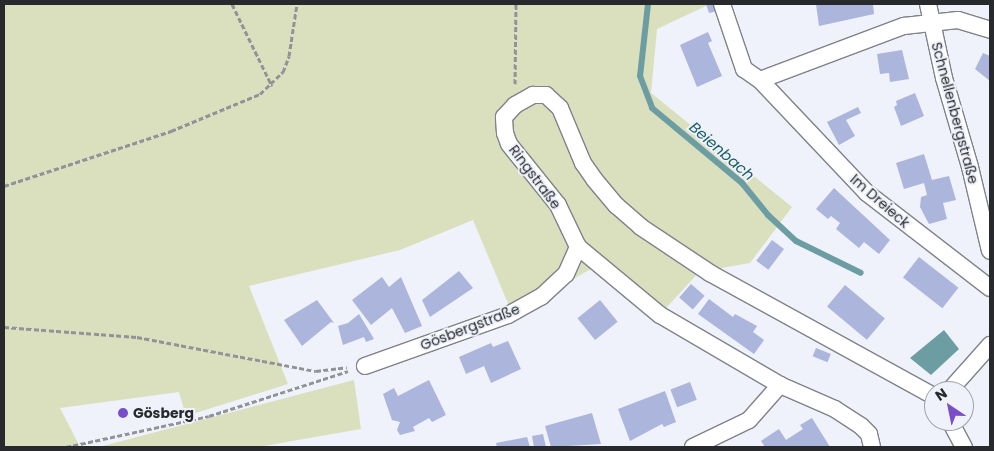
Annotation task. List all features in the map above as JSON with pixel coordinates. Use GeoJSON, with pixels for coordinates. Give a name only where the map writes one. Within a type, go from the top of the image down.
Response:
{"type":"FeatureCollection","features":[{"type":"Feature","properties":{"kind":"street","name":"Im Dreieck"},"geometry":{"type":"LineString","coordinates":[[722,4],[736,53],[744,69],[760,80],[867,193],[977,281],[990,288]]}},
{"type":"Feature","properties":{"kind":"street","name":"Schnellenbergstraße"},"geometry":{"type":"LineString","coordinates":[[928,4],[990,251]]}},
{"type":"Feature","properties":{"kind":"street"},"geometry":{"type":"LineString","coordinates":[[760,80],[904,26],[931,21],[958,20],[990,30]]}},
{"type":"Feature","properties":{"kind":"street"},"geometry":{"type":"LineString","coordinates":[[515,105],[533,95],[546,95],[560,108],[583,163],[616,206],[641,227],[710,273],[924,391]]}},
{"type":"Feature","properties":{"kind":"street","name":"Ringstraße"},"geometry":{"type":"LineString","coordinates":[[515,105],[504,117],[505,133],[509,144],[558,205],[578,247],[660,315],[780,385],[835,409],[861,426],[869,434],[872,447]]}},
{"type":"Feature","properties":{"kind":"street","name":"Gösbergstraße"},"geometry":{"type":"LineString","coordinates":[[365,366],[508,316],[541,297],[566,274],[578,247]]}},
{"type":"Feature","properties":{"kind":"street"},"geometry":{"type":"LineString","coordinates":[[957,381],[990,345]]}},
{"type":"Feature","properties":{"kind":"street"},"geometry":{"type":"LineString","coordinates":[[693,447],[749,420],[780,385]]}},
{"type":"Feature","properties":{"kind":"street"},"geometry":{"type":"LineString","coordinates":[[955,431],[964,447]]}},
{"type":"Feature","properties":{"kind":"path"},"geometry":{"type":"LineString","coordinates":[[232,4],[272,86]]}},
{"type":"Feature","properties":{"kind":"path"},"geometry":{"type":"LineString","coordinates":[[4,186],[171,131],[224,110],[272,86],[283,72],[289,56],[297,4]]}},
{"type":"Feature","properties":{"kind":"path"},"geometry":{"type":"LineString","coordinates":[[515,105],[516,4]]}},
{"type":"Feature","properties":{"kind":"path"},"geometry":{"type":"LineString","coordinates":[[4,327],[137,337],[316,370],[365,366]]}},
{"type":"Feature","properties":{"kind":"path"},"geometry":{"type":"LineString","coordinates":[[66,447],[209,416],[365,366]]}},
{"type":"Feature","properties":{"kind":"green space"},"geometry":{"type":"Polygon","coordinates":[[[4,4],[710,4],[657,29],[651,93],[792,207],[750,263],[699,272],[657,318],[591,269],[512,313],[473,220],[400,250],[249,286],[288,384],[186,416],[179,392],[60,408],[80,447],[4,447],[4,4]]]}},
{"type":"Feature","properties":{"kind":"green space"},"geometry":{"type":"Polygon","coordinates":[[[354,380],[361,429],[258,447],[99,447],[354,380]]]}},
{"type":"Feature","properties":{"kind":"water"},"geometry":{"type":"Polygon","coordinates":[[[944,330],[959,349],[931,375],[910,358],[944,330]]]}},
{"type":"Feature","properties":{"kind":"building"},"geometry":{"type":"Polygon","coordinates":[[[706,4],[715,4],[718,11],[709,13],[706,4]]]}},
{"type":"Feature","properties":{"kind":"building"},"geometry":{"type":"Polygon","coordinates":[[[816,4],[873,4],[874,14],[819,26],[816,4]]]}},
{"type":"Feature","properties":{"kind":"building"},"geometry":{"type":"Polygon","coordinates":[[[708,32],[712,41],[708,43],[722,76],[697,87],[680,45],[708,32]]]}},
{"type":"Feature","properties":{"kind":"building"},"geometry":{"type":"Polygon","coordinates":[[[902,50],[909,79],[890,82],[889,73],[880,74],[877,54],[902,50]]]}},
{"type":"Feature","properties":{"kind":"building"},"geometry":{"type":"Polygon","coordinates":[[[983,53],[990,56],[990,81],[975,69],[983,53]]]}},
{"type":"Feature","properties":{"kind":"building"},"geometry":{"type":"Polygon","coordinates":[[[915,93],[924,116],[901,126],[894,107],[897,105],[896,101],[915,93]]]}},
{"type":"Feature","properties":{"kind":"building"},"geometry":{"type":"Polygon","coordinates":[[[858,107],[861,113],[846,120],[855,136],[839,145],[827,122],[858,107]]]}},
{"type":"Feature","properties":{"kind":"building"},"geometry":{"type":"Polygon","coordinates":[[[924,154],[932,180],[949,176],[956,200],[943,203],[947,219],[929,224],[920,207],[921,197],[927,195],[924,183],[904,189],[896,163],[924,154]]]}},
{"type":"Feature","properties":{"kind":"building"},"geometry":{"type":"Polygon","coordinates":[[[834,188],[890,240],[879,254],[864,242],[859,248],[836,229],[840,223],[831,216],[828,219],[816,209],[834,188]]]}},
{"type":"Feature","properties":{"kind":"building"},"geometry":{"type":"Polygon","coordinates":[[[772,240],[784,249],[768,270],[756,261],[772,240]]]}},
{"type":"Feature","properties":{"kind":"building"},"geometry":{"type":"Polygon","coordinates":[[[919,257],[958,288],[942,308],[903,277],[919,257]]]}},
{"type":"Feature","properties":{"kind":"building"},"geometry":{"type":"Polygon","coordinates":[[[459,271],[473,288],[430,317],[422,300],[459,271]]]}},
{"type":"Feature","properties":{"kind":"building"},"geometry":{"type":"Polygon","coordinates":[[[382,277],[389,287],[401,277],[422,326],[405,333],[392,308],[371,325],[352,300],[382,277]]]}},
{"type":"Feature","properties":{"kind":"building"},"geometry":{"type":"Polygon","coordinates":[[[691,284],[705,296],[693,309],[679,298],[691,284]]]}},
{"type":"Feature","properties":{"kind":"building"},"geometry":{"type":"Polygon","coordinates":[[[845,285],[885,318],[867,340],[827,306],[845,285]]]}},
{"type":"Feature","properties":{"kind":"building"},"geometry":{"type":"Polygon","coordinates":[[[709,299],[733,317],[735,314],[757,326],[753,332],[764,340],[754,354],[698,314],[709,299]]]}},
{"type":"Feature","properties":{"kind":"building"},"geometry":{"type":"Polygon","coordinates":[[[317,300],[334,323],[331,322],[302,346],[284,320],[317,300]]]}},
{"type":"Feature","properties":{"kind":"building"},"geometry":{"type":"Polygon","coordinates":[[[600,300],[618,322],[595,340],[577,318],[600,300]]]}},
{"type":"Feature","properties":{"kind":"building"},"geometry":{"type":"Polygon","coordinates":[[[359,314],[374,339],[366,342],[364,337],[343,345],[338,326],[348,323],[359,314]]]}},
{"type":"Feature","properties":{"kind":"building"},"geometry":{"type":"Polygon","coordinates":[[[508,341],[521,369],[491,383],[484,366],[466,374],[459,357],[491,343],[493,347],[508,341]]]}},
{"type":"Feature","properties":{"kind":"building"},"geometry":{"type":"Polygon","coordinates":[[[816,348],[831,354],[827,362],[813,356],[816,348]]]}},
{"type":"Feature","properties":{"kind":"building"},"geometry":{"type":"Polygon","coordinates":[[[429,380],[446,415],[432,422],[429,418],[413,427],[415,431],[400,435],[397,430],[400,422],[392,420],[383,394],[394,388],[398,396],[429,380]]]}},
{"type":"Feature","properties":{"kind":"building"},"geometry":{"type":"Polygon","coordinates":[[[690,382],[697,400],[677,407],[670,390],[690,382]]]}},
{"type":"Feature","properties":{"kind":"building"},"geometry":{"type":"Polygon","coordinates":[[[665,391],[676,422],[664,427],[662,424],[630,441],[618,409],[665,391]]]}},
{"type":"Feature","properties":{"kind":"building"},"geometry":{"type":"Polygon","coordinates":[[[592,413],[601,444],[551,447],[545,426],[592,413]]]}},
{"type":"Feature","properties":{"kind":"building"},"geometry":{"type":"Polygon","coordinates":[[[812,418],[830,447],[765,447],[761,441],[779,429],[786,440],[803,429],[800,425],[812,418]]]}},
{"type":"Feature","properties":{"kind":"building"},"geometry":{"type":"Polygon","coordinates":[[[543,434],[546,447],[534,447],[532,436],[543,434]]]}},
{"type":"Feature","properties":{"kind":"building"},"geometry":{"type":"Polygon","coordinates":[[[527,437],[530,447],[497,447],[496,443],[527,437]]]}},
{"type":"Feature","properties":{"kind":"waterway","name":"Beienbach"},"geometry":{"type":"LineString","coordinates":[[648,4],[640,76],[652,108],[742,183],[768,215],[796,241],[861,273]]}},
{"type":"Feature","properties":{"kind":"place","name":"Gösberg"},"geometry":{"type":"Point","coordinates":[123,413]}}]}
